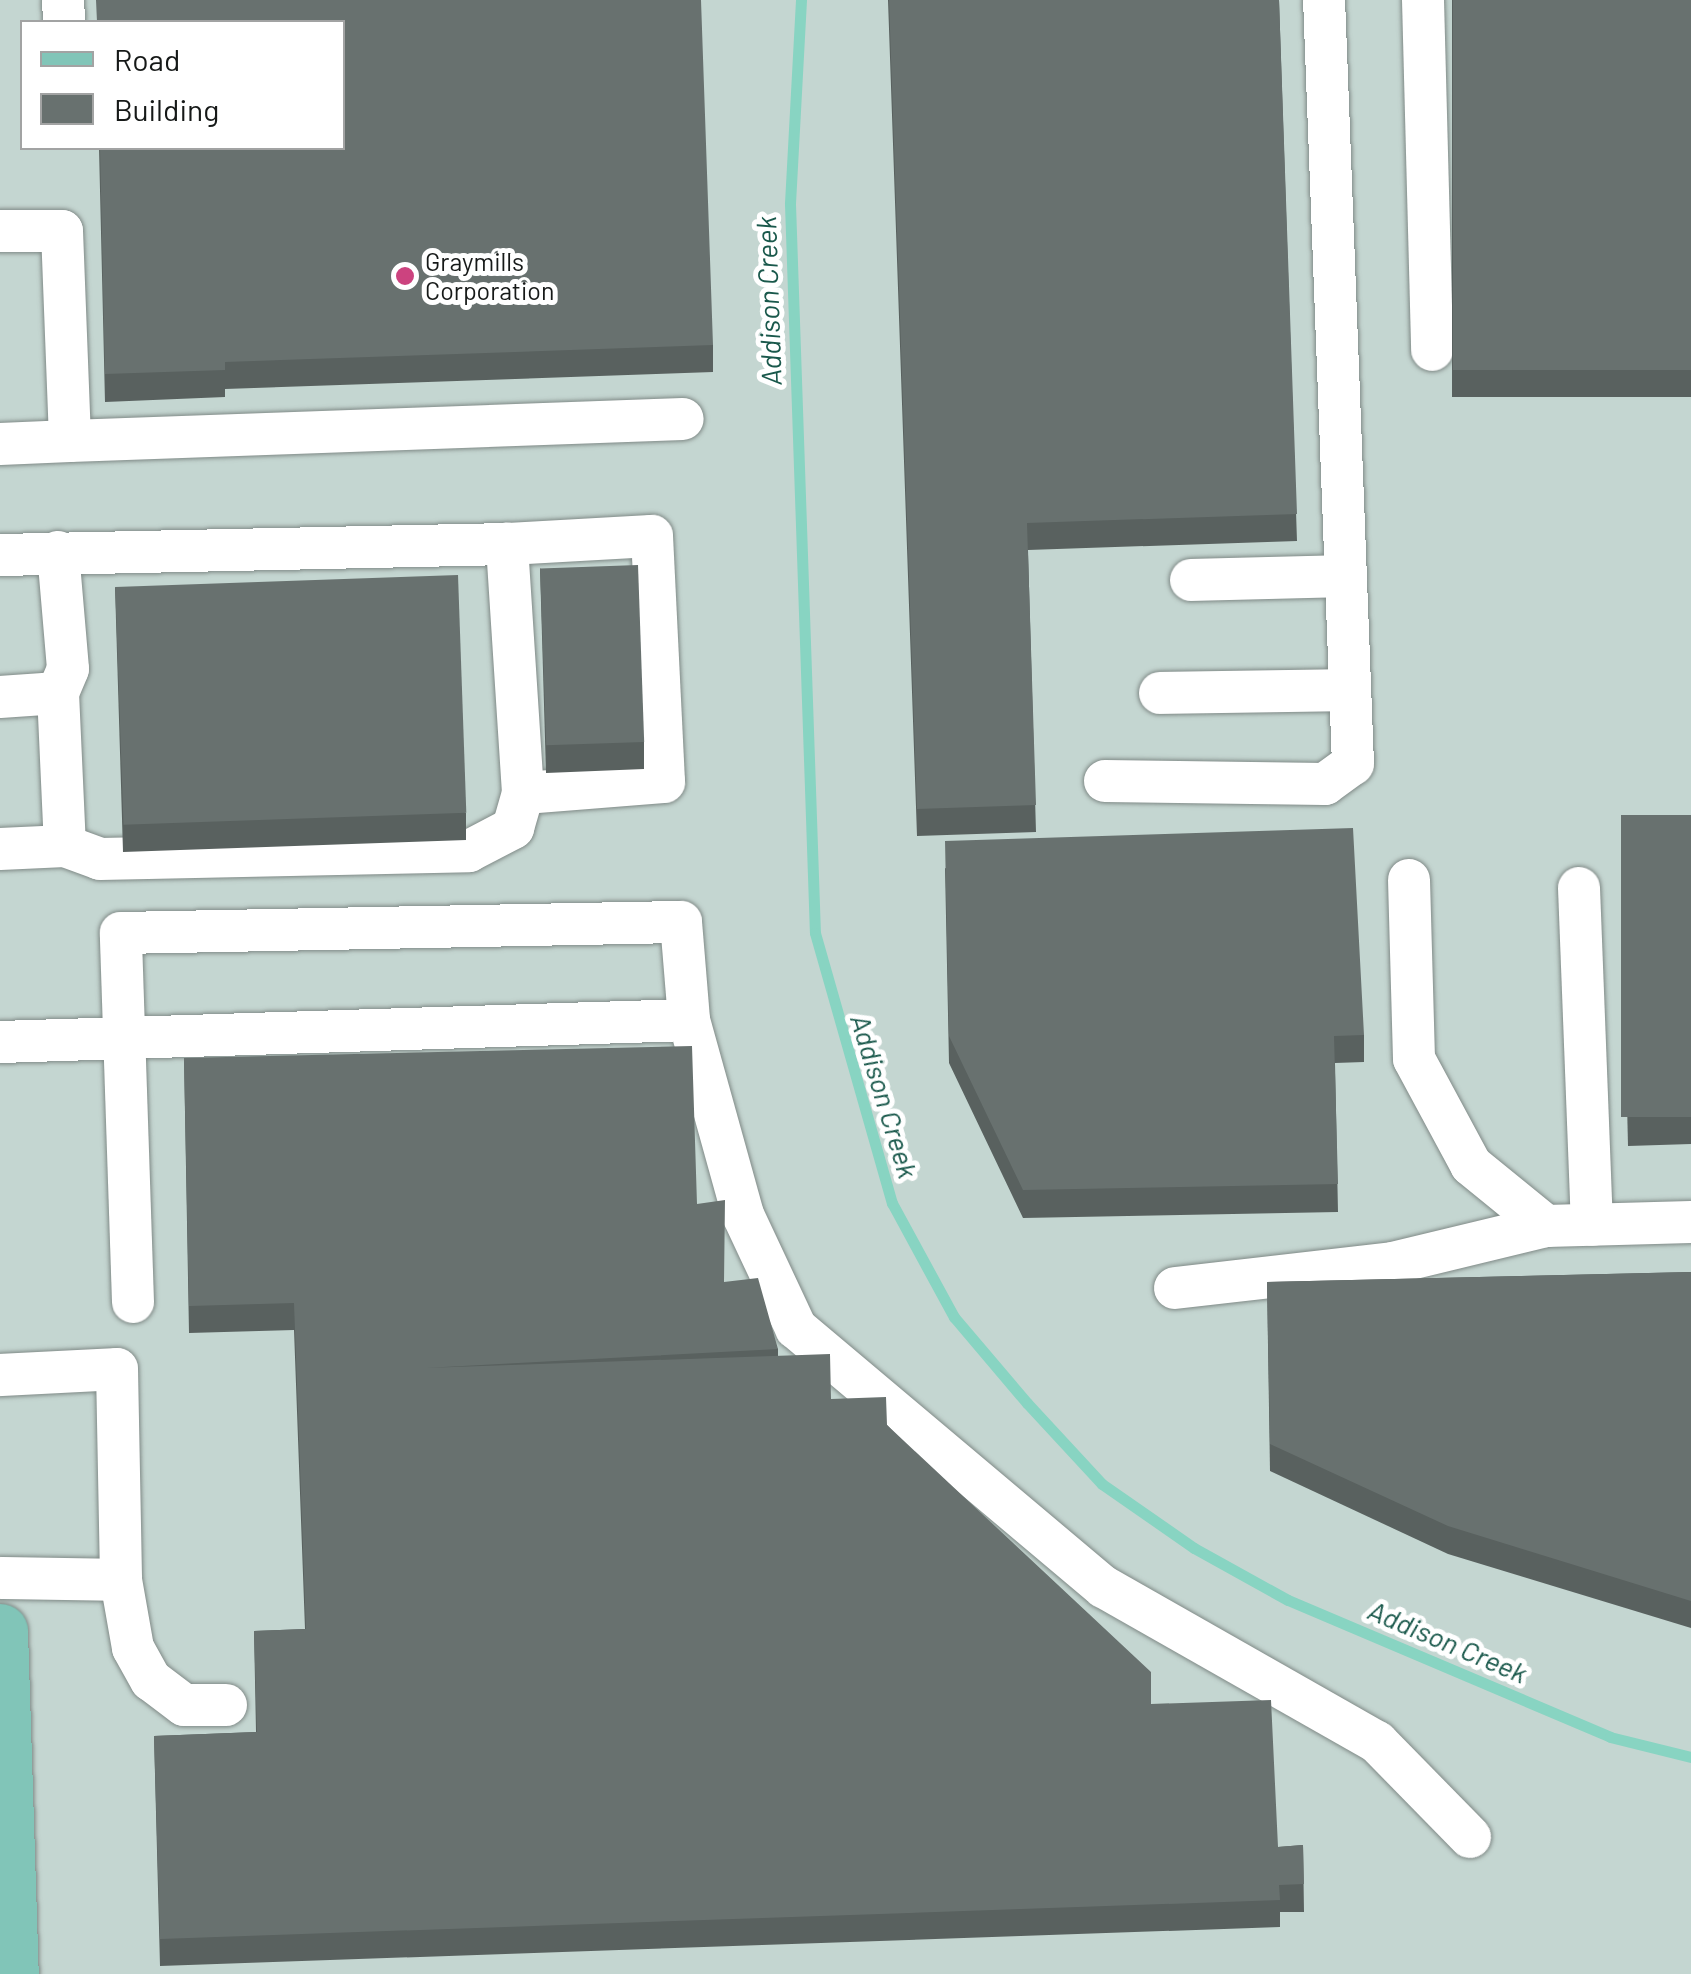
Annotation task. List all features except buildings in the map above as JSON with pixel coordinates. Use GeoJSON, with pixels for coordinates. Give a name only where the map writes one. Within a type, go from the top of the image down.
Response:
{"type":"FeatureCollection","features":[{"type":"Feature","properties":{"kind":"main road"},"geometry":{"type":"LineString","coordinates":[[0,1631],[7,1944]]}},
{"type":"Feature","properties":{"kind":"street"},"geometry":{"type":"LineString","coordinates":[[1105,781],[1325,784],[1352,764],[1324,0]]}},
{"type":"Feature","properties":{"kind":"street"},"geometry":{"type":"LineString","coordinates":[[1423,0],[1432,350]]}},
{"type":"Feature","properties":{"kind":"street"},"geometry":{"type":"LineString","coordinates":[[0,230],[62,230],[70,441]]}},
{"type":"Feature","properties":{"kind":"street"},"geometry":{"type":"LineString","coordinates":[[0,444],[683,419]]}},
{"type":"Feature","properties":{"kind":"street"},"geometry":{"type":"LineString","coordinates":[[0,555],[219,546],[256,556],[652,536],[664,782],[524,794]]}},
{"type":"Feature","properties":{"kind":"street"},"geometry":{"type":"LineString","coordinates":[[0,849],[65,846],[100,858],[469,851],[513,828],[524,794],[507,544]]}},
{"type":"Feature","properties":{"kind":"street"},"geometry":{"type":"LineString","coordinates":[[58,552],[68,669],[58,693],[65,846]]}},
{"type":"Feature","properties":{"kind":"street"},"geometry":{"type":"LineString","coordinates":[[1190,580],[1346,576]]}},
{"type":"Feature","properties":{"kind":"street"},"geometry":{"type":"LineString","coordinates":[[1160,693],[1350,690]]}},
{"type":"Feature","properties":{"kind":"street"},"geometry":{"type":"LineString","coordinates":[[0,697],[58,693]]}},
{"type":"Feature","properties":{"kind":"street"},"geometry":{"type":"LineString","coordinates":[[1409,880],[1414,1059],[1471,1165],[1546,1226]]}},
{"type":"Feature","properties":{"kind":"street"},"geometry":{"type":"LineString","coordinates":[[1579,888],[1592,1225]]}},
{"type":"Feature","properties":{"kind":"street"},"geometry":{"type":"LineString","coordinates":[[132,1302],[121,933],[681,922],[689,1020],[743,1215],[796,1328],[1104,1587],[1377,1742],[1470,1837]]}},
{"type":"Feature","properties":{"kind":"street"},"geometry":{"type":"LineString","coordinates":[[0,1042],[689,1020]]}},
{"type":"Feature","properties":{"kind":"street"},"geometry":{"type":"LineString","coordinates":[[1174,1288],[1393,1263],[1546,1226],[1691,1222]]}},
{"type":"Feature","properties":{"kind":"street"},"geometry":{"type":"LineString","coordinates":[[0,1375],[117,1369],[121,1580],[133,1648],[151,1680],[184,1704],[226,1704]]}},
{"type":"Feature","properties":{"kind":"street"},"geometry":{"type":"LineString","coordinates":[[0,1578],[121,1580]]}},
{"type":"Feature","properties":{"kind":"shaded area"},"geometry":{"type":"Polygon","coordinates":[[[0,0],[1691,0],[1691,1974],[0,1974],[0,0]]]}},
{"type":"Feature","properties":{"kind":"waterway","name":"Addison Creek"},"geometry":{"type":"LineString","coordinates":[[801,0],[790,204],[815,933],[892,1203],[954,1317],[1027,1403],[1102,1484],[1194,1548],[1288,1600],[1610,1737],[1691,1757]]}},
{"type":"Feature","properties":{"kind":"place","name":"Graymills Corporation"},"geometry":{"type":"Point","coordinates":[405,276]}}]}
